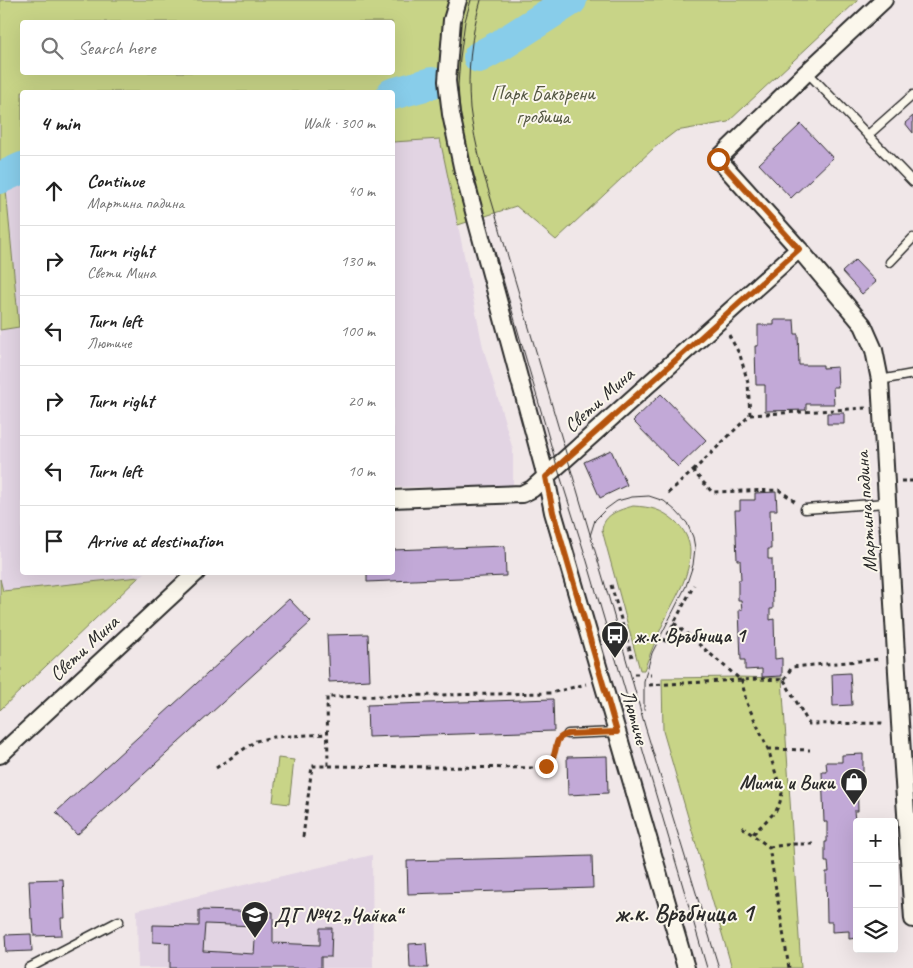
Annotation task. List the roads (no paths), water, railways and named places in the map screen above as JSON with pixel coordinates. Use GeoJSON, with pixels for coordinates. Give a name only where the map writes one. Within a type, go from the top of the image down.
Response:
{"type":"FeatureCollection","features":[{"type":"Feature","properties":{"kind":"street","name":"Лютиче"},"geometry":{"type":"LineString","coordinates":[[458,0],[452,20],[447,81],[451,114],[463,171],[546,477],[553,512],[686,968]]}},
{"type":"Feature","properties":{"kind":"street"},"geometry":{"type":"LineString","coordinates":[[807,72],[884,0]]}},
{"type":"Feature","properties":{"kind":"street","name":"Мартина падина"},"geometry":{"type":"LineString","coordinates":[[807,72],[718,159],[799,249],[863,325],[874,350],[880,380],[886,503],[913,919]]}},
{"type":"Feature","properties":{"kind":"street","name":"Свети Мина"},"geometry":{"type":"LineString","coordinates":[[395,499],[522,494],[532,489],[799,249]]}},
{"type":"Feature","properties":{"kind":"street","name":"Свети Мина"},"geometry":{"type":"LineString","coordinates":[[0,755],[195,575]]}},
{"type":"Feature","properties":{"kind":"lane"},"geometry":{"type":"LineString","coordinates":[[807,72],[913,182]]}},
{"type":"Feature","properties":{"kind":"lane"},"geometry":{"type":"LineString","coordinates":[[868,136],[913,95]]}},
{"type":"Feature","properties":{"kind":"lane"},"geometry":{"type":"LineString","coordinates":[[890,262],[913,238]]}},
{"type":"Feature","properties":{"kind":"lane"},"geometry":{"type":"LineString","coordinates":[[880,380],[913,374]]}},
{"type":"Feature","properties":{"kind":"lane"},"geometry":{"type":"LineString","coordinates":[[805,509],[886,503]]}},
{"type":"Feature","properties":{"kind":"lane"},"geometry":{"type":"LineString","coordinates":[[568,734],[617,732]]}},
{"type":"Feature","properties":{"kind":"lane"},"geometry":{"type":"LineString","coordinates":[[29,968],[118,921]]}},
{"type":"Feature","properties":{"kind":"waterway"},"geometry":{"type":"LineString","coordinates":[[479,57],[571,0]]}},
{"type":"Feature","properties":{"kind":"waterway"},"geometry":{"type":"LineString","coordinates":[[395,93],[432,83]]}},
{"type":"Feature","properties":{"kind":"waterway"},"geometry":{"type":"LineString","coordinates":[[0,178],[20,169]]}},
{"type":"Feature","properties":{"kind":"tram line"},"geometry":{"type":"LineString","coordinates":[[471,0],[465,21],[458,85],[460,113],[471,169],[557,466],[587,561],[707,968]]}},
{"type":"Feature","properties":{"kind":"tram line"},"geometry":{"type":"LineString","coordinates":[[481,0],[472,40],[469,80],[471,115],[481,165],[645,726],[719,968]]}},
{"type":"Feature","properties":{"kind":"tram line"},"geometry":{"type":"LineString","coordinates":[[590,536],[595,520],[617,501],[632,497],[649,496],[664,501],[676,511],[687,523],[693,537],[695,548],[693,565],[686,586],[652,653],[644,681],[644,710]]}},
{"type":"Feature","properties":{"kind":"place","name":"ж.к. Връбница 1"},"geometry":{"type":"Point","coordinates":[615,659]}},
{"type":"Feature","properties":{"kind":"place","name":"Мими и Вики"},"geometry":{"type":"Point","coordinates":[854,806]}},
{"type":"Feature","properties":{"kind":"place","name":"ДГ №42 „Чайка“"},"geometry":{"type":"Point","coordinates":[255,939]}},
{"type":"Feature","properties":{"kind":"district","name":"ж.к. Връбница 1"},"geometry":{"type":"Point","coordinates":[684,913]}},
{"type":"Feature","properties":{"kind":"park label","name":"Парк Бакърени гробища"},"geometry":{"type":"Point","coordinates":[543,104]}}]}
